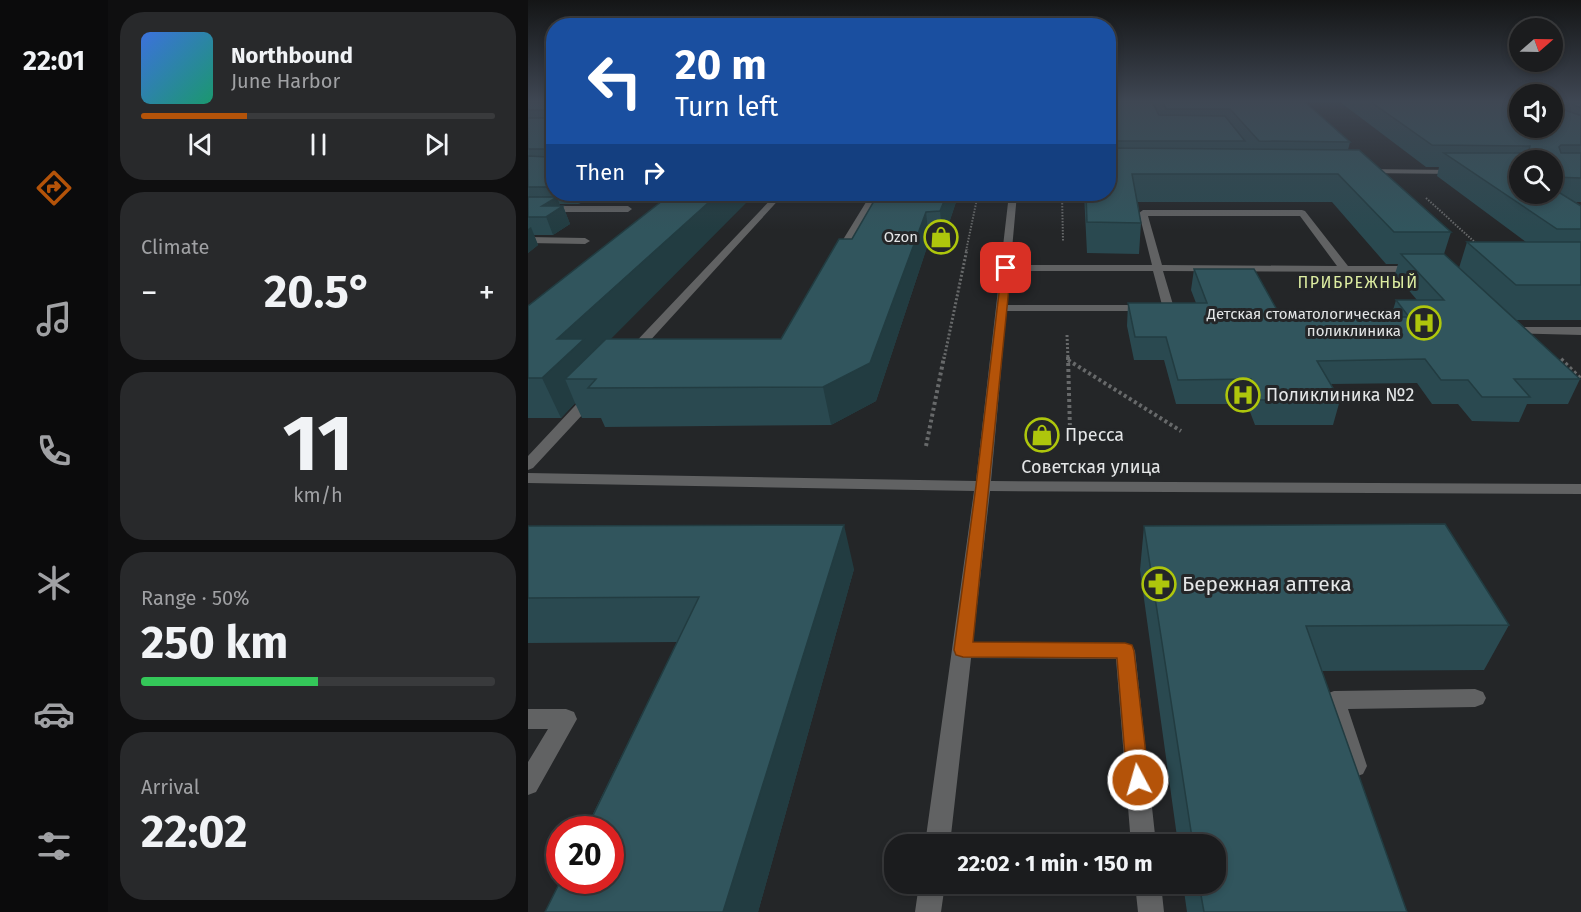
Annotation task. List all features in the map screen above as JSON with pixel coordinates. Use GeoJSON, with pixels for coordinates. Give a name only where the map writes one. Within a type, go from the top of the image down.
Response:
{"type":"FeatureCollection","features":[{"type":"Feature","properties":{"kind":"street"},"geometry":{"type":"LineString","coordinates":[[1356,171],[1461,172]]}},
{"type":"Feature","properties":{"kind":"street"},"geometry":{"type":"LineString","coordinates":[[626,359],[647,343],[774,201]]}},
{"type":"Feature","properties":{"kind":"street"},"geometry":{"type":"LineString","coordinates":[[834,263],[871,201]]}},
{"type":"Feature","properties":{"kind":"street"},"geometry":{"type":"LineString","coordinates":[[938,834],[983,486],[1012,201]]}},
{"type":"Feature","properties":{"kind":"street"},"geometry":{"type":"LineString","coordinates":[[528,209],[628,210]]}},
{"type":"Feature","properties":{"kind":"street"},"geometry":{"type":"LineString","coordinates":[[1002,308],[1168,308],[1143,213],[1302,213],[1345,269]]}},
{"type":"Feature","properties":{"kind":"street"},"geometry":{"type":"LineString","coordinates":[[528,240],[585,241]]}},
{"type":"Feature","properties":{"kind":"street"},"geometry":{"type":"LineString","coordinates":[[1006,268],[1430,269]]}},
{"type":"Feature","properties":{"kind":"street"},"geometry":{"type":"LineString","coordinates":[[1495,324],[1503,331],[1581,331]]}},
{"type":"Feature","properties":{"kind":"street"},"geometry":{"type":"LineString","coordinates":[[528,465],[603,385]]}},
{"type":"Feature","properties":{"kind":"street","name":"Советская улица"},"geometry":{"type":"LineString","coordinates":[[528,478],[983,486],[1581,489]]}},
{"type":"Feature","properties":{"kind":"street"},"geometry":{"type":"LineString","coordinates":[[963,650],[1125,651],[1143,834]]}},
{"type":"Feature","properties":{"kind":"street"},"geometry":{"type":"LineString","coordinates":[[1362,790],[1334,700],[1475,698]]}},
{"type":"Feature","properties":{"kind":"street"},"geometry":{"type":"LineString","coordinates":[[528,719],[566,719],[528,784]]}},
{"type":"Feature","properties":{"kind":"street"},"geometry":{"type":"LineString","coordinates":[[928,912],[931,894]]}},
{"type":"Feature","properties":{"kind":"street"},"geometry":{"type":"LineString","coordinates":[[1149,894],[1151,912]]}},
{"type":"Feature","properties":{"kind":"path"},"geometry":{"type":"LineString","coordinates":[[1418,191],[1479,246]]}},
{"type":"Feature","properties":{"kind":"path"},"geometry":{"type":"LineString","coordinates":[[926,446],[977,201]]}},
{"type":"Feature","properties":{"kind":"path"},"geometry":{"type":"LineString","coordinates":[[1067,360],[1181,431]]}},
{"type":"Feature","properties":{"kind":"building"},"geometry":{"type":"Polygon","coordinates":[[[528,145],[546,145],[546,149],[528,149],[528,145]]]}},
{"type":"Feature","properties":{"kind":"building"},"geometry":{"type":"Polygon","coordinates":[[[1431,145],[1581,145],[1561,145],[1560,150],[1529,150],[1530,146],[1431,145]]]}},
{"type":"Feature","properties":{"kind":"building"},"geometry":{"type":"Polygon","coordinates":[[[1116,148],[1359,150],[1451,232],[1394,232],[1338,174],[1132,174],[1141,223],[1087,222],[1086,201],[1116,201],[1116,148]]]}},
{"type":"Feature","properties":{"kind":"building"},"geometry":{"type":"Polygon","coordinates":[[[1444,153],[1509,153],[1509,197],[1444,153]]]}},
{"type":"Feature","properties":{"kind":"building"},"geometry":{"type":"Polygon","coordinates":[[[1563,153],[1581,153],[1581,178],[1563,177],[1563,153]]]}},
{"type":"Feature","properties":{"kind":"building"},"geometry":{"type":"Polygon","coordinates":[[[528,156],[546,157],[546,187],[528,187],[528,156]]]}},
{"type":"Feature","properties":{"kind":"building"},"geometry":{"type":"Polygon","coordinates":[[[1563,195],[1581,206],[1581,229],[1557,229],[1520,204],[1563,204],[1563,195]]]}},
{"type":"Feature","properties":{"kind":"building"},"geometry":{"type":"Polygon","coordinates":[[[528,197],[546,197],[546,201],[550,201],[542,206],[563,206],[546,217],[528,217],[528,197]]]}},
{"type":"Feature","properties":{"kind":"building"},"geometry":{"type":"Polygon","coordinates":[[[662,201],[710,201],[557,339],[584,339],[542,378],[528,378],[528,306],[662,201]]]}},
{"type":"Feature","properties":{"kind":"building"},"geometry":{"type":"Polygon","coordinates":[[[874,201],[944,201],[940,211],[926,212],[870,363],[823,387],[588,388],[596,379],[565,379],[606,339],[781,339],[839,239],[852,239],[874,201]]]}},
{"type":"Feature","properties":{"kind":"building"},"geometry":{"type":"Polygon","coordinates":[[[1467,242],[1581,242],[1581,285],[1516,285],[1467,242]]]}},
{"type":"Feature","properties":{"kind":"building"},"geometry":{"type":"Polygon","coordinates":[[[1401,254],[1444,254],[1580,379],[1514,379],[1530,397],[1482,397],[1468,380],[1441,380],[1425,359],[1317,361],[1340,400],[1260,400],[1251,379],[1178,380],[1166,337],[1135,337],[1128,303],[1207,303],[1194,269],[1254,269],[1281,317],[1409,317],[1396,300],[1444,300],[1401,254]]]}},
{"type":"Feature","properties":{"kind":"building"},"geometry":{"type":"Polygon","coordinates":[[[1445,524],[1509,625],[1306,626],[1407,912],[1204,912],[1201,894],[1226,894],[1226,834],[1191,834],[1144,526],[1445,524]]]}},
{"type":"Feature","properties":{"kind":"building"},"geometry":{"type":"Polygon","coordinates":[[[844,525],[723,912],[545,912],[554,894],[624,894],[624,816],[593,816],[699,597],[528,598],[528,526],[844,525]]]}},
{"type":"Feature","properties":{"kind":"place","name":"Ozon"},"geometry":{"type":"Point","coordinates":[941,237]}},
{"type":"Feature","properties":{"kind":"place","name":"Детская стоматологическая поликлиника"},"geometry":{"type":"Point","coordinates":[1424,323]}},
{"type":"Feature","properties":{"kind":"place","name":"Поликлиника №2"},"geometry":{"type":"Point","coordinates":[1243,395]}},
{"type":"Feature","properties":{"kind":"place","name":"Пресса"},"geometry":{"type":"Point","coordinates":[1042,435]}},
{"type":"Feature","properties":{"kind":"place","name":"Бережная аптека"},"geometry":{"type":"Point","coordinates":[1159,584]}},
{"type":"Feature","properties":{"kind":"district","name":"ПРИБРЕЖНЫЙ"},"geometry":{"type":"Point","coordinates":[1358,282]}},
{"type":"Feature","properties":{"kind":"route"},"geometry":{"type":"LineString","coordinates":[[1006,268],[963,650],[1125,651],[1138,780]]}}]}
